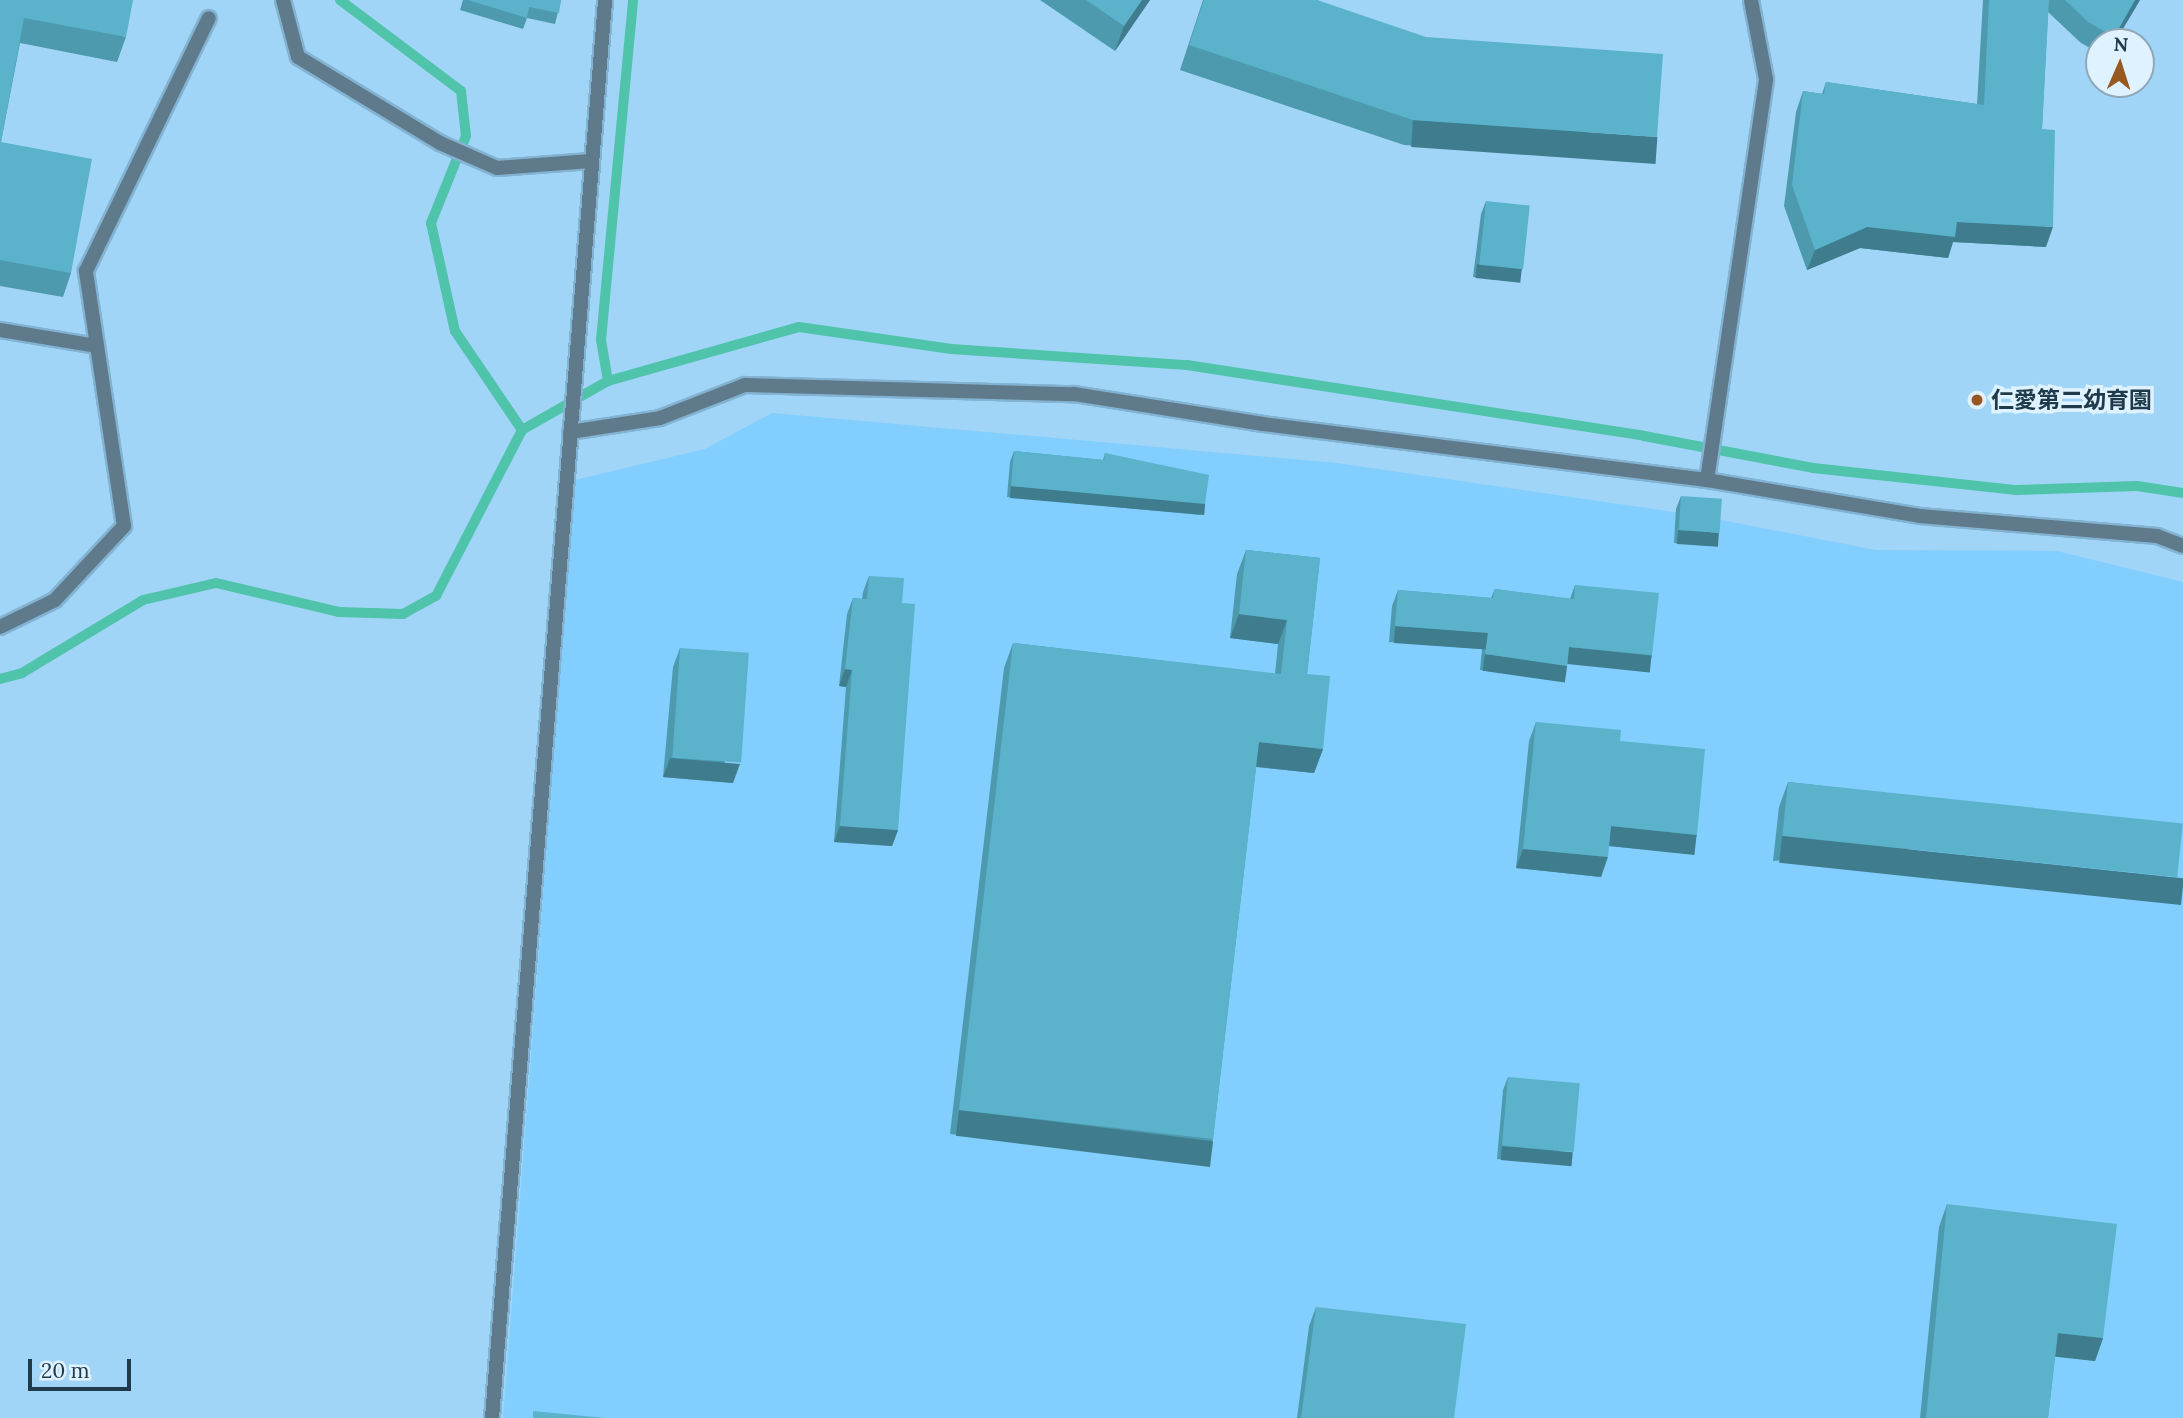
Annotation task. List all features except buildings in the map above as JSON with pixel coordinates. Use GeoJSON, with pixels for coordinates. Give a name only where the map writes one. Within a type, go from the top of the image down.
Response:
{"type":"FeatureCollection","features":[{"type":"Feature","properties":{"kind":"street"},"geometry":{"type":"LineString","coordinates":[[283,0],[298,57],[440,143],[497,168],[591,161]]}},
{"type":"Feature","properties":{"kind":"street"},"geometry":{"type":"LineString","coordinates":[[492,1418],[605,0]]}},
{"type":"Feature","properties":{"kind":"street"},"geometry":{"type":"LineString","coordinates":[[1707,480],[1766,79],[1751,0]]}},
{"type":"Feature","properties":{"kind":"street"},"geometry":{"type":"LineString","coordinates":[[0,627],[55,600],[124,526],[86,271],[209,18]]}},
{"type":"Feature","properties":{"kind":"street"},"geometry":{"type":"LineString","coordinates":[[0,330],[97,346]]}},
{"type":"Feature","properties":{"kind":"street"},"geometry":{"type":"LineString","coordinates":[[570,432],[660,418],[745,385],[1074,394],[1263,424],[1707,480],[1920,516],[2157,536],[2183,546]]}},
{"type":"Feature","properties":{"kind":"shaded area"},"geometry":{"type":"Polygon","coordinates":[[[772,413],[1337,463],[1695,515],[1876,550],[2057,551],[2183,582],[2183,1418],[503,1418],[575,480],[705,449],[772,413]]]}},
{"type":"Feature","properties":{"kind":"waterway"},"geometry":{"type":"LineString","coordinates":[[340,0],[461,91],[466,136],[431,223],[455,331],[522,430]]}},
{"type":"Feature","properties":{"kind":"waterway"},"geometry":{"type":"LineString","coordinates":[[608,381],[601,340],[633,0]]}},
{"type":"Feature","properties":{"kind":"waterway"},"geometry":{"type":"LineString","coordinates":[[0,679],[22,673],[143,600],[216,583],[339,612],[403,614],[436,596],[522,430],[608,381],[799,327],[951,349],[1187,365],[1644,436],[1813,468],[2017,490],[2137,486],[2183,493]]}},
{"type":"Feature","properties":{"kind":"place","name":"仁愛第二幼育園"},"geometry":{"type":"Point","coordinates":[1977,400]}}]}
